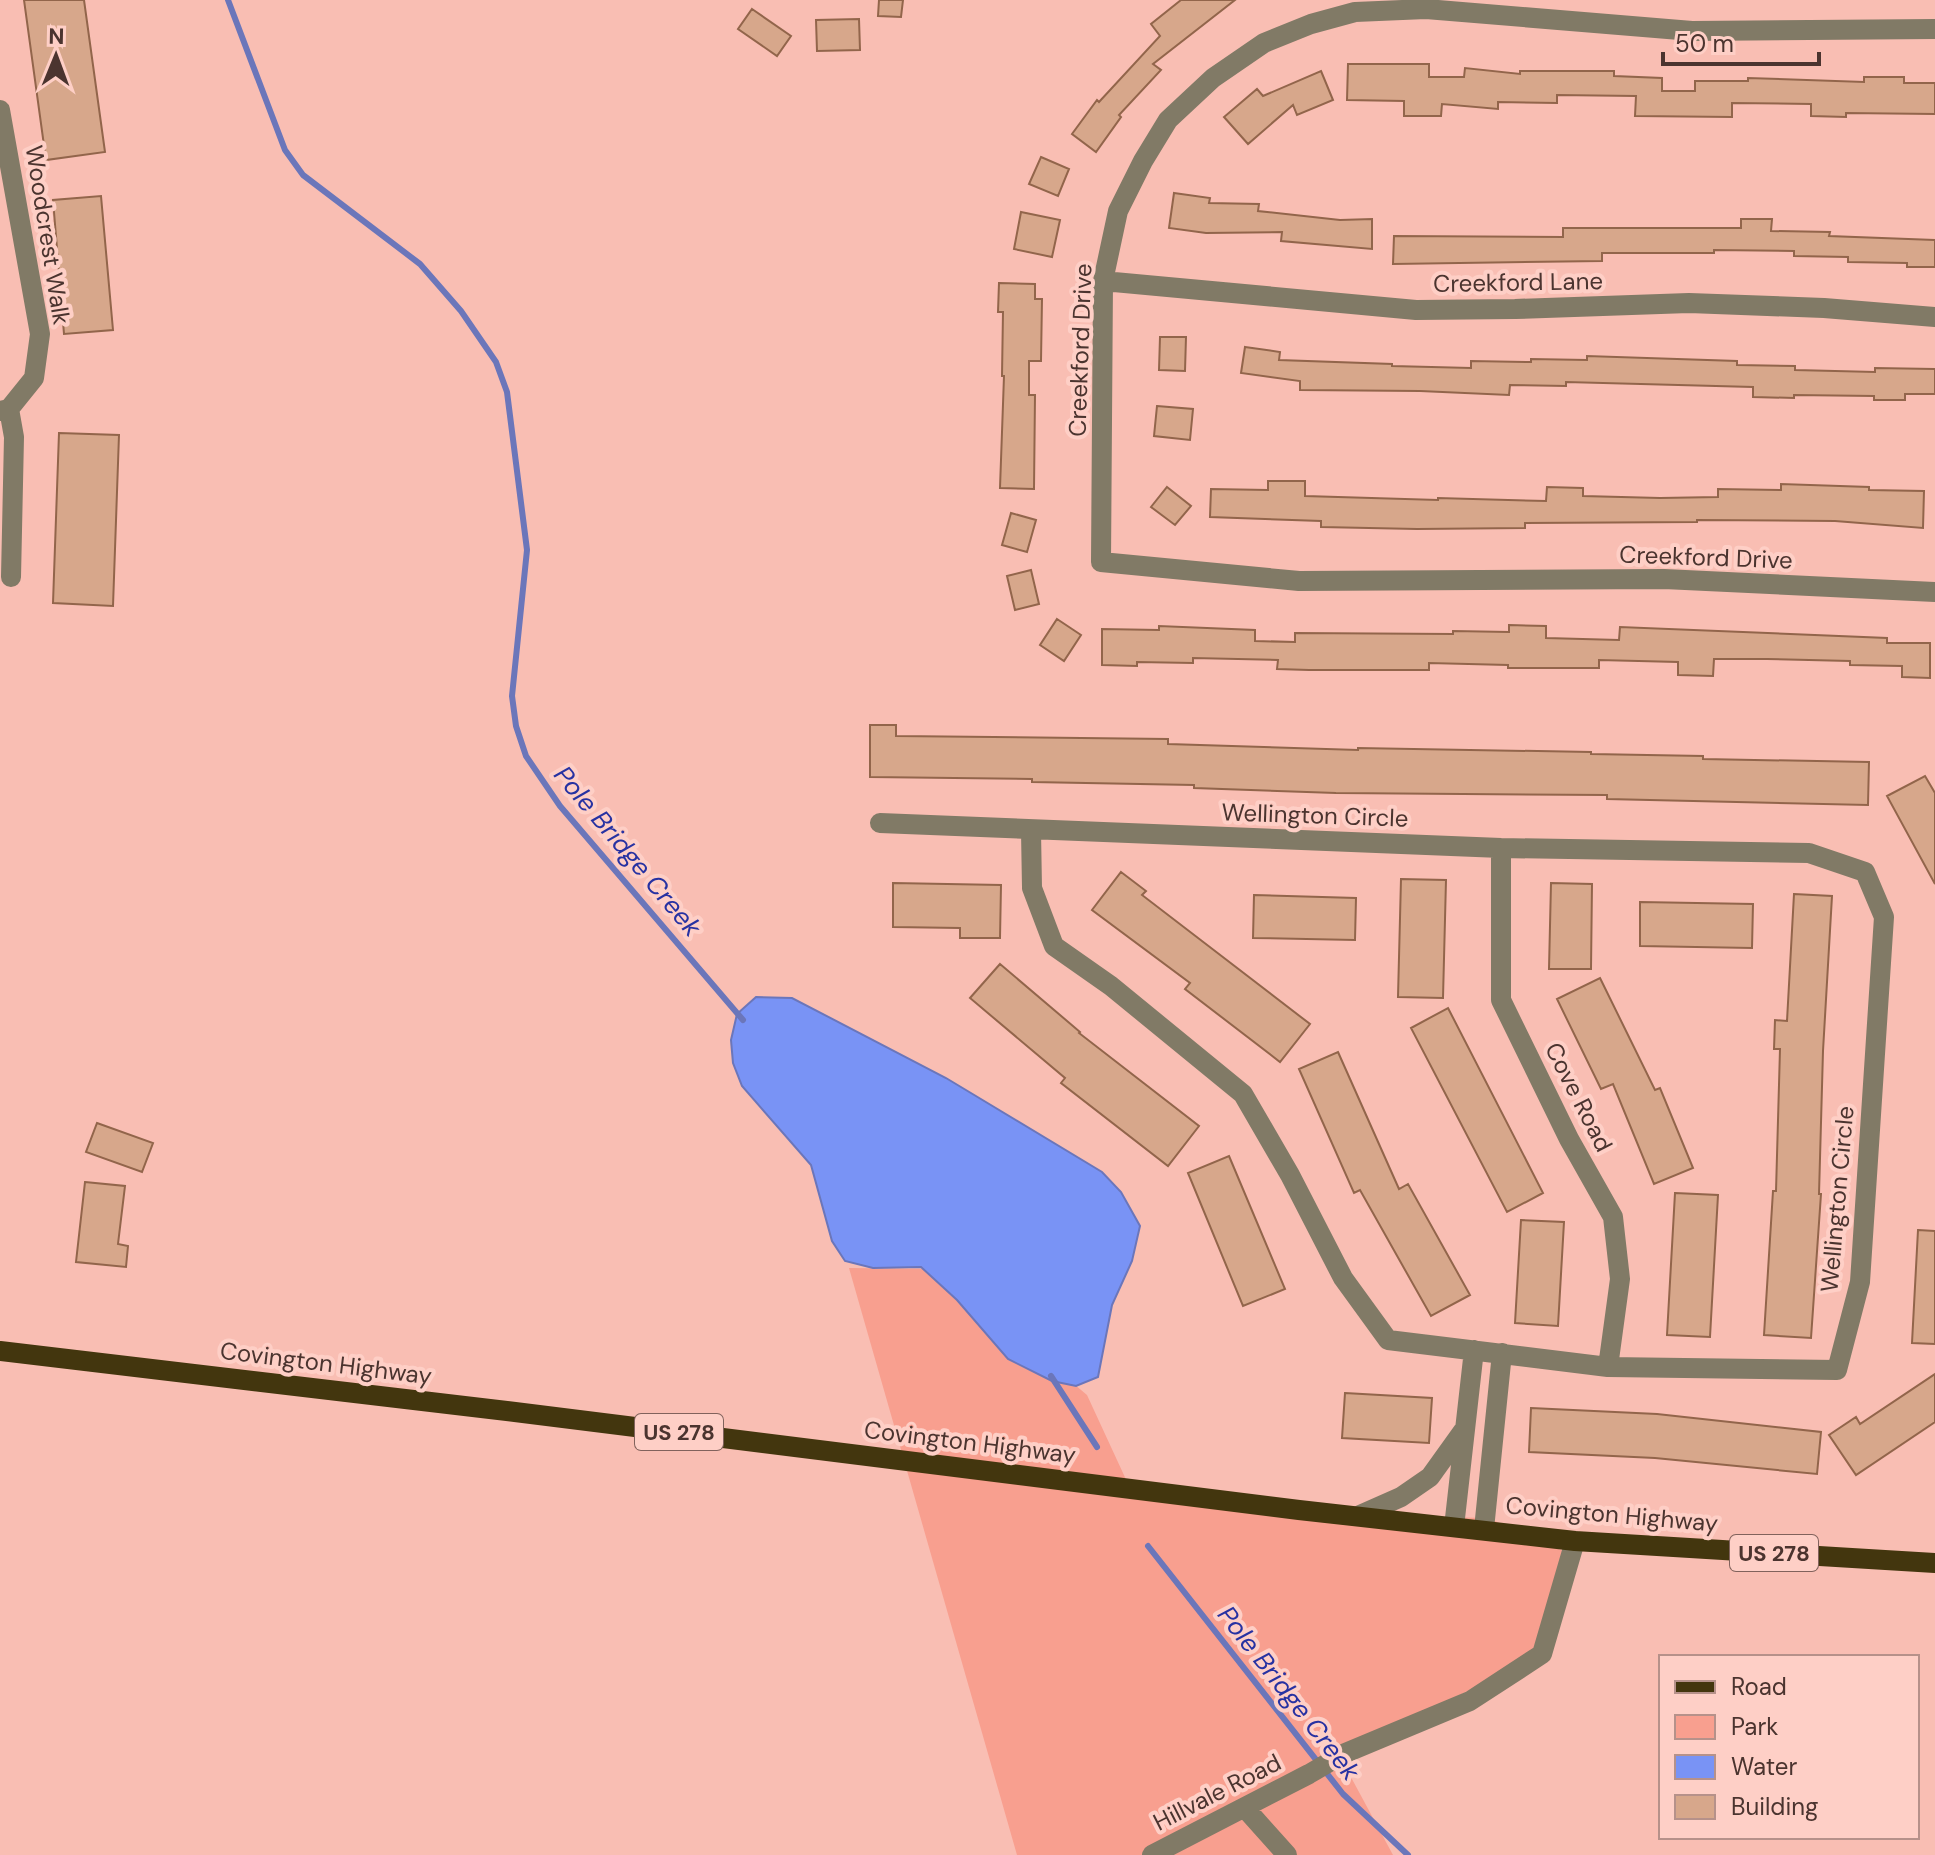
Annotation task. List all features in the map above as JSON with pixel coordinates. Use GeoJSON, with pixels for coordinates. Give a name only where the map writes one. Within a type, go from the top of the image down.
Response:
{"type":"FeatureCollection","features":[{"type":"Feature","properties":{"kind":"main road","name":"Covington Highway"},"geometry":{"type":"LineString","coordinates":[[0,1351],[1575,1541],[1935,1563]]}},
{"type":"Feature","properties":{"kind":"street","name":"Creekford Drive"},"geometry":{"type":"LineString","coordinates":[[1935,29],[1692,31],[1426,9],[1355,12],[1311,24],[1264,43],[1213,78],[1168,120],[1118,211],[1103,281],[1101,562],[1299,581],[1664,579],[1935,592]]}},
{"type":"Feature","properties":{"kind":"street","name":"Woodcrest Walk"},"geometry":{"type":"LineString","coordinates":[[0,110],[40,334],[34,378],[4,410],[14,437],[11,577]]}},
{"type":"Feature","properties":{"kind":"street","name":"Creekford Lane"},"geometry":{"type":"LineString","coordinates":[[1103,281],[1416,310],[1689,303],[1824,308],[1935,317]]}},
{"type":"Feature","properties":{"kind":"street","name":"Wellington Circle"},"geometry":{"type":"LineString","coordinates":[[880,823],[1501,848],[1809,853],[1865,872],[1884,917],[1860,1282],[1837,1370],[1608,1367],[1388,1340],[1343,1278],[1290,1175],[1243,1094],[1111,986],[1054,946],[1032,888],[1031,831]]}},
{"type":"Feature","properties":{"kind":"street","name":"Cove Road"},"geometry":{"type":"LineString","coordinates":[[1501,848],[1501,1000],[1569,1139],[1613,1217],[1620,1279],[1608,1367]]}},
{"type":"Feature","properties":{"kind":"street"},"geometry":{"type":"LineString","coordinates":[[1454,1527],[1474,1350]]}},
{"type":"Feature","properties":{"kind":"street"},"geometry":{"type":"LineString","coordinates":[[1484,1529],[1502,1353]]}},
{"type":"Feature","properties":{"kind":"street"},"geometry":{"type":"LineString","coordinates":[[1358,1516],[1401,1497],[1430,1477],[1465,1428]]}},
{"type":"Feature","properties":{"kind":"street","name":"Hillvale Road"},"geometry":{"type":"LineString","coordinates":[[1152,1855],[1343,1754],[1470,1701],[1542,1654],[1575,1541]]}},
{"type":"Feature","properties":{"kind":"street"},"geometry":{"type":"LineString","coordinates":[[1245,1808],[1287,1855]]}},
{"type":"Feature","properties":{"kind":"green space"},"geometry":{"type":"Polygon","coordinates":[[[849,1268],[937,1269],[1087,1395],[1129,1486],[1336,1515],[1488,1518],[1570,1554],[1542,1654],[1339,1755],[1393,1855],[1017,1855],[849,1268]]]}},
{"type":"Feature","properties":{"kind":"water"},"geometry":{"type":"Polygon","coordinates":[[[756,997],[792,998],[946,1078],[1102,1172],[1121,1192],[1140,1226],[1132,1261],[1112,1305],[1098,1377],[1076,1386],[1052,1381],[1008,1359],[957,1300],[921,1267],[873,1268],[845,1261],[832,1241],[811,1165],[742,1086],[733,1063],[731,1040],[737,1014],[756,997]]]}},
{"type":"Feature","properties":{"kind":"building"},"geometry":{"type":"Polygon","coordinates":[[[24,0],[84,0],[105,152],[46,160],[24,0]]]}},
{"type":"Feature","properties":{"kind":"building"},"geometry":{"type":"Polygon","coordinates":[[[879,0],[903,0],[901,17],[878,16],[879,0]]]}},
{"type":"Feature","properties":{"kind":"building"},"geometry":{"type":"Polygon","coordinates":[[[1181,0],[1235,0],[1153,64],[1161,70],[1119,115],[1121,117],[1096,152],[1072,134],[1097,100],[1099,102],[1160,36],[1151,24],[1181,0]]]}},
{"type":"Feature","properties":{"kind":"building"},"geometry":{"type":"Polygon","coordinates":[[[752,9],[791,36],[777,56],[738,29],[752,9]]]}},
{"type":"Feature","properties":{"kind":"building"},"geometry":{"type":"Polygon","coordinates":[[[859,19],[860,50],[817,51],[816,20],[859,19]]]}},
{"type":"Feature","properties":{"kind":"building"},"geometry":{"type":"Polygon","coordinates":[[[1348,64],[1429,64],[1429,77],[1464,77],[1465,68],[1520,74],[1520,71],[1614,71],[1614,76],[1662,78],[1662,91],[1695,91],[1695,81],[1748,81],[1748,78],[1864,82],[1864,77],[1904,77],[1904,83],[1935,83],[1935,114],[1846,113],[1846,117],[1811,116],[1811,104],[1732,103],[1732,117],[1635,116],[1636,96],[1557,95],[1557,103],[1498,102],[1498,109],[1442,104],[1441,116],[1404,116],[1404,101],[1347,100],[1348,64]]]}},
{"type":"Feature","properties":{"kind":"building"},"geometry":{"type":"Polygon","coordinates":[[[1321,71],[1333,100],[1297,115],[1293,105],[1248,144],[1224,117],[1257,89],[1263,96],[1321,71]]]}},
{"type":"Feature","properties":{"kind":"building"},"geometry":{"type":"Polygon","coordinates":[[[1041,157],[1069,169],[1058,196],[1029,184],[1041,157]]]}},
{"type":"Feature","properties":{"kind":"building"},"geometry":{"type":"Polygon","coordinates":[[[1174,193],[1210,198],[1209,203],[1259,204],[1258,211],[1340,220],[1372,219],[1372,249],[1281,241],[1282,232],[1206,233],[1169,228],[1174,193]]]}},
{"type":"Feature","properties":{"kind":"building"},"geometry":{"type":"Polygon","coordinates":[[[101,196],[113,330],[64,334],[53,200],[101,196]]]}},
{"type":"Feature","properties":{"kind":"building"},"geometry":{"type":"Polygon","coordinates":[[[1021,212],[1060,220],[1052,257],[1014,249],[1021,212]]]}},
{"type":"Feature","properties":{"kind":"building"},"geometry":{"type":"Polygon","coordinates":[[[1741,219],[1772,219],[1771,231],[1935,240],[1935,267],[1848,262],[1848,257],[1794,256],[1794,251],[1714,250],[1714,253],[1602,253],[1602,261],[1393,264],[1394,236],[1563,237],[1563,228],[1741,228],[1741,219]]]}},
{"type":"Feature","properties":{"kind":"building"},"geometry":{"type":"Polygon","coordinates":[[[999,283],[1035,284],[1035,299],[1042,299],[1041,361],[1029,361],[1029,395],[1035,395],[1034,489],[1000,488],[1004,376],[1003,312],[998,312],[999,283]]]}},
{"type":"Feature","properties":{"kind":"building"},"geometry":{"type":"Polygon","coordinates":[[[1160,337],[1186,337],[1185,371],[1159,370],[1160,337]]]}},
{"type":"Feature","properties":{"kind":"building"},"geometry":{"type":"Polygon","coordinates":[[[1245,347],[1280,352],[1279,360],[1392,366],[1471,368],[1471,361],[1587,360],[1587,356],[1737,361],[1737,365],[1795,366],[1795,370],[1875,372],[1875,368],[1935,369],[1935,394],[1905,394],[1905,400],[1874,400],[1874,396],[1753,397],[1753,387],[1566,382],[1566,386],[1510,385],[1509,395],[1300,390],[1300,381],[1241,373],[1245,347]]]}},
{"type":"Feature","properties":{"kind":"building"},"geometry":{"type":"Polygon","coordinates":[[[1157,406],[1193,409],[1190,440],[1154,436],[1157,406]]]}},
{"type":"Feature","properties":{"kind":"building"},"geometry":{"type":"Polygon","coordinates":[[[59,433],[119,435],[113,606],[53,603],[59,433]]]}},
{"type":"Feature","properties":{"kind":"building"},"geometry":{"type":"Polygon","coordinates":[[[1268,481],[1305,481],[1305,496],[1438,500],[1546,501],[1547,487],[1583,488],[1583,496],[1660,498],[1718,497],[1718,489],[1781,490],[1781,484],[1869,487],[1869,490],[1924,491],[1923,528],[1835,521],[1697,520],[1525,523],[1525,528],[1417,529],[1321,527],[1321,521],[1210,517],[1211,489],[1268,490],[1268,481]]]}},
{"type":"Feature","properties":{"kind":"building"},"geometry":{"type":"Polygon","coordinates":[[[1167,487],[1191,506],[1175,525],[1151,507],[1167,487]]]}},
{"type":"Feature","properties":{"kind":"building"},"geometry":{"type":"Polygon","coordinates":[[[1011,513],[1036,520],[1027,552],[1002,545],[1011,513]]]}},
{"type":"Feature","properties":{"kind":"building"},"geometry":{"type":"Polygon","coordinates":[[[1031,570],[1039,604],[1015,610],[1007,576],[1031,570]]]}},
{"type":"Feature","properties":{"kind":"building"},"geometry":{"type":"Polygon","coordinates":[[[1057,619],[1081,635],[1064,661],[1040,645],[1057,619]]]}},
{"type":"Feature","properties":{"kind":"building"},"geometry":{"type":"Polygon","coordinates":[[[1509,625],[1546,626],[1546,638],[1619,640],[1620,627],[1887,638],[1887,643],[1930,643],[1930,678],[1902,677],[1902,666],[1767,659],[1714,659],[1713,676],[1678,675],[1678,662],[1599,660],[1599,668],[1508,668],[1508,665],[1429,663],[1429,670],[1277,669],[1278,660],[1193,658],[1193,663],[1102,665],[1102,629],[1159,630],[1159,626],[1255,630],[1255,641],[1295,642],[1295,633],[1509,632],[1509,625]]]}},
{"type":"Feature","properties":{"kind":"building"},"geometry":{"type":"Polygon","coordinates":[[[870,725],[896,725],[896,736],[1168,739],[1168,744],[1358,750],[1591,752],[1703,756],[1703,759],[1869,762],[1868,805],[1607,799],[1607,795],[1336,793],[1194,788],[1194,785],[1032,782],[1032,779],[870,777],[870,725]]]}},
{"type":"Feature","properties":{"kind":"building"},"geometry":{"type":"Polygon","coordinates":[[[1925,776],[1935,793],[1935,884],[1887,796],[1925,776]]]}},
{"type":"Feature","properties":{"kind":"building"},"geometry":{"type":"Polygon","coordinates":[[[1121,872],[1146,891],[1142,895],[1310,1024],[1280,1062],[1185,989],[1190,983],[1092,910],[1121,872]]]}},
{"type":"Feature","properties":{"kind":"building"},"geometry":{"type":"Polygon","coordinates":[[[1401,879],[1446,880],[1443,998],[1398,997],[1401,879]]]}},
{"type":"Feature","properties":{"kind":"building"},"geometry":{"type":"Polygon","coordinates":[[[893,883],[1001,885],[1000,938],[960,938],[960,928],[893,927],[893,883]]]}},
{"type":"Feature","properties":{"kind":"building"},"geometry":{"type":"Polygon","coordinates":[[[1551,883],[1592,884],[1591,969],[1549,969],[1551,883]]]}},
{"type":"Feature","properties":{"kind":"building"},"geometry":{"type":"Polygon","coordinates":[[[1794,894],[1832,896],[1823,1051],[1821,1194],[1811,1338],[1764,1335],[1773,1191],[1776,1191],[1780,1049],[1774,1049],[1775,1020],[1787,1021],[1794,894]]]}},
{"type":"Feature","properties":{"kind":"building"},"geometry":{"type":"Polygon","coordinates":[[[1254,895],[1356,898],[1355,940],[1253,938],[1254,895]]]}},
{"type":"Feature","properties":{"kind":"building"},"geometry":{"type":"Polygon","coordinates":[[[1640,902],[1753,904],[1752,948],[1640,946],[1640,902]]]}},
{"type":"Feature","properties":{"kind":"building"},"geometry":{"type":"Polygon","coordinates":[[[1000,964],[1079,1033],[1199,1126],[1168,1166],[1061,1083],[1065,1078],[970,998],[1000,964]]]}},
{"type":"Feature","properties":{"kind":"building"},"geometry":{"type":"Polygon","coordinates":[[[1600,978],[1655,1090],[1660,1088],[1693,1168],[1654,1184],[1613,1084],[1601,1089],[1557,999],[1600,978]]]}},
{"type":"Feature","properties":{"kind":"building"},"geometry":{"type":"Polygon","coordinates":[[[1448,1008],[1543,1193],[1507,1212],[1411,1028],[1448,1008]]]}},
{"type":"Feature","properties":{"kind":"building"},"geometry":{"type":"Polygon","coordinates":[[[1338,1052],[1399,1189],[1408,1184],[1470,1295],[1431,1316],[1360,1190],[1354,1193],[1299,1069],[1338,1052]]]}},
{"type":"Feature","properties":{"kind":"building"},"geometry":{"type":"Polygon","coordinates":[[[97,1123],[153,1143],[142,1172],[86,1152],[97,1123]]]}},
{"type":"Feature","properties":{"kind":"building"},"geometry":{"type":"Polygon","coordinates":[[[1229,1156],[1285,1289],[1243,1306],[1188,1173],[1229,1156]]]}},
{"type":"Feature","properties":{"kind":"building"},"geometry":{"type":"Polygon","coordinates":[[[85,1182],[125,1186],[118,1244],[128,1246],[126,1267],[76,1262],[85,1182]]]}},
{"type":"Feature","properties":{"kind":"building"},"geometry":{"type":"Polygon","coordinates":[[[1675,1193],[1718,1195],[1710,1337],[1667,1335],[1675,1193]]]}},
{"type":"Feature","properties":{"kind":"building"},"geometry":{"type":"Polygon","coordinates":[[[1521,1220],[1564,1222],[1558,1326],[1515,1323],[1521,1220]]]}},
{"type":"Feature","properties":{"kind":"building"},"geometry":{"type":"Polygon","coordinates":[[[1918,1230],[1935,1231],[1935,1344],[1912,1343],[1918,1230]]]}},
{"type":"Feature","properties":{"kind":"building"},"geometry":{"type":"Polygon","coordinates":[[[1935,1374],[1935,1422],[1856,1475],[1829,1435],[1856,1417],[1860,1424],[1935,1374]]]}},
{"type":"Feature","properties":{"kind":"building"},"geometry":{"type":"Polygon","coordinates":[[[1345,1393],[1432,1398],[1429,1443],[1342,1438],[1345,1393]]]}},
{"type":"Feature","properties":{"kind":"building"},"geometry":{"type":"Polygon","coordinates":[[[1531,1408],[1657,1414],[1821,1432],[1817,1474],[1655,1458],[1529,1452],[1531,1408]]]}},
{"type":"Feature","properties":{"kind":"waterway","name":"Pole Bridge Creek"},"geometry":{"type":"LineString","coordinates":[[228,0],[285,150],[303,175],[420,264],[461,311],[496,362],[507,392],[527,550],[512,696],[516,726],[526,756],[560,806],[743,1020]]}},
{"type":"Feature","properties":{"kind":"waterway","name":"Pole Bridge Creek"},"geometry":{"type":"LineString","coordinates":[[1051,1376],[1097,1447]]}},
{"type":"Feature","properties":{"kind":"waterway","name":"Pole Bridge Creek"},"geometry":{"type":"LineString","coordinates":[[1148,1546],[1343,1794],[1408,1855]]}}]}
